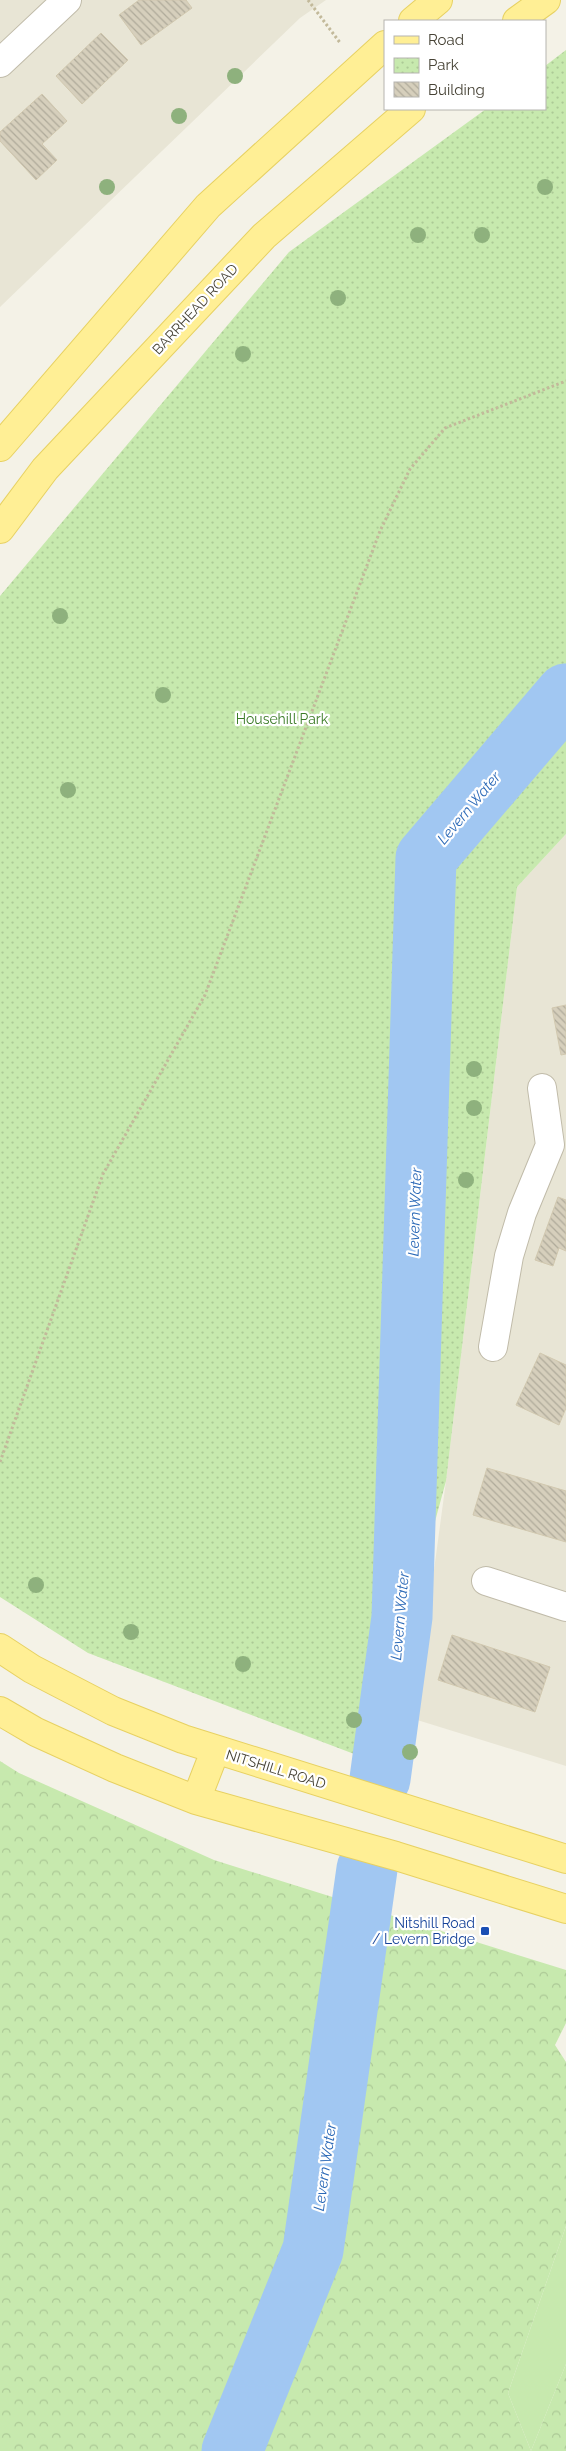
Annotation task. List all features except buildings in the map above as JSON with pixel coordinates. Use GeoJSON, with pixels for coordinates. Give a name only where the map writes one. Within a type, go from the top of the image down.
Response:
{"type":"FeatureCollection","features":[{"type":"Feature","properties":{"kind":"main road"},"geometry":{"type":"LineString","coordinates":[[414,20],[438,0]]}},
{"type":"Feature","properties":{"kind":"main road"},"geometry":{"type":"LineString","coordinates":[[518,20],[546,0]]}},
{"type":"Feature","properties":{"kind":"main road"},"geometry":{"type":"LineString","coordinates":[[0,447],[208,206],[384,46]]}},
{"type":"Feature","properties":{"kind":"main road","name":"BARRHEAD ROAD"},"geometry":{"type":"LineString","coordinates":[[0,529],[45,469],[264,236],[410,110]]}},
{"type":"Feature","properties":{"kind":"main road","name":"NITSHILL ROAD"},"geometry":{"type":"LineString","coordinates":[[0,1648],[32,1669],[114,1710],[214,1751],[566,1859]]}},
{"type":"Feature","properties":{"kind":"main road"},"geometry":{"type":"LineString","coordinates":[[0,1711],[36,1732],[115,1768],[196,1800],[396,1856],[566,1909]]}},
{"type":"Feature","properties":{"kind":"main road"},"geometry":{"type":"LineString","coordinates":[[196,1800],[214,1751]]}},
{"type":"Feature","properties":{"kind":"street"},"geometry":{"type":"LineString","coordinates":[[0,63],[67,0]]}},
{"type":"Feature","properties":{"kind":"street"},"geometry":{"type":"LineString","coordinates":[[492,1347],[509,1256],[522,1213],[558,1147],[542,1088]]}},
{"type":"Feature","properties":{"kind":"street"},"geometry":{"type":"LineString","coordinates":[[486,1581],[566,1606]]}},
{"type":"Feature","properties":{"kind":"path"},"geometry":{"type":"LineString","coordinates":[[308,0],[358,68]]}},
{"type":"Feature","properties":{"kind":"path"},"geometry":{"type":"LineString","coordinates":[[0,1462],[103,1174],[205,995],[380,531],[410,469],[445,428],[566,381]]}},
{"type":"Feature","properties":{"kind":"shaded area"},"geometry":{"type":"Polygon","coordinates":[[[0,0],[326,0],[300,18],[0,307],[0,0]]]}},
{"type":"Feature","properties":{"kind":"shaded area"},"geometry":{"type":"Polygon","coordinates":[[[566,834],[566,1766],[414,1719],[446,1481],[517,887],[566,834]]]}},
{"type":"Feature","properties":{"kind":"green space","name":"Househill Park"},"geometry":{"type":"Polygon","coordinates":[[[566,50],[566,834],[517,887],[446,1481],[370,1760],[88,1653],[0,1597],[0,596],[289,252],[485,110],[546,110],[546,65],[566,50]]]}},
{"type":"Feature","properties":{"kind":"green space"},"geometry":{"type":"Polygon","coordinates":[[[0,1761],[19,1773],[214,1860],[566,1970],[566,2023],[555,2045],[566,2062],[566,2226],[508,2393],[531,2451],[0,2451],[0,1761]]]}},
{"type":"Feature","properties":{"kind":"green space"},"geometry":{"type":"Polygon","coordinates":[[[566,2226],[566,2364],[531,2451],[508,2393],[566,2226]]]}},
{"type":"Feature","properties":{"kind":"green space"},"geometry":{"type":"Polygon","coordinates":[[[566,2364],[566,2451],[531,2451],[566,2364]]]}},
{"type":"Feature","properties":{"kind":"waterway","name":"Levern Water"},"geometry":{"type":"LineString","coordinates":[[380,1779],[402,1617],[426,858],[566,694]]}},
{"type":"Feature","properties":{"kind":"waterway","name":"Levern Water"},"geometry":{"type":"LineString","coordinates":[[232,2451],[313,2250],[367,1869]]}},
{"type":"Feature","properties":{"kind":"place","name":"Nitshill Road / Levern Bridge"},"geometry":{"type":"Point","coordinates":[485,1931]}}]}
